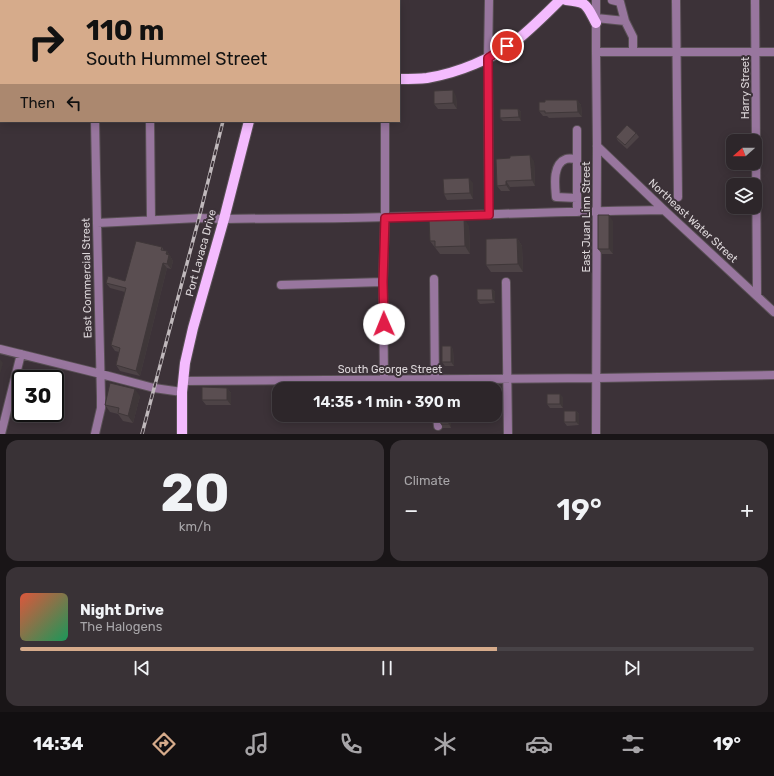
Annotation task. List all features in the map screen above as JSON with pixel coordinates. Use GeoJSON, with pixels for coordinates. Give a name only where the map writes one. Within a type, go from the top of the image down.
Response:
{"type":"FeatureCollection","features":[{"type":"Feature","properties":{"kind":"main road"},"geometry":{"type":"LineString","coordinates":[[400,80],[427,78],[455,71],[488,58],[516,40],[560,0]]}},
{"type":"Feature","properties":{"kind":"main road"},"geometry":{"type":"LineString","coordinates":[[566,0],[581,2],[586,5],[596,20]]}},
{"type":"Feature","properties":{"kind":"main road","name":"Port Lavaca Drive"},"geometry":{"type":"LineString","coordinates":[[182,434],[182,392],[185,363],[193,328],[249,122]]}},
{"type":"Feature","properties":{"kind":"street"},"geometry":{"type":"LineString","coordinates":[[489,0],[489,215]]}},
{"type":"Feature","properties":{"kind":"street","name":"East Juan Linn Street"},"geometry":{"type":"LineString","coordinates":[[596,0],[596,434]]}},
{"type":"Feature","properties":{"kind":"street"},"geometry":{"type":"LineString","coordinates":[[612,0],[620,2],[625,21],[633,37],[633,52]]}},
{"type":"Feature","properties":{"kind":"street"},"geometry":{"type":"LineString","coordinates":[[676,0],[678,197]]}},
{"type":"Feature","properties":{"kind":"street","name":"Harry Street"},"geometry":{"type":"LineString","coordinates":[[755,0],[757,296]]}},
{"type":"Feature","properties":{"kind":"street"},"geometry":{"type":"LineString","coordinates":[[596,20],[625,21]]}},
{"type":"Feature","properties":{"kind":"street"},"geometry":{"type":"LineString","coordinates":[[596,52],[774,52]]}},
{"type":"Feature","properties":{"kind":"street","name":"East Commercial Street"},"geometry":{"type":"LineString","coordinates":[[95,122],[101,408],[95,434]]}},
{"type":"Feature","properties":{"kind":"street"},"geometry":{"type":"LineString","coordinates":[[150,122],[152,220]]}},
{"type":"Feature","properties":{"kind":"street"},"geometry":{"type":"LineString","coordinates":[[384,380],[383,282],[385,122]]}},
{"type":"Feature","properties":{"kind":"street"},"geometry":{"type":"LineString","coordinates":[[577,130],[577,212]]}},
{"type":"Feature","properties":{"kind":"street","name":"Northeast Water Street"},"geometry":{"type":"LineString","coordinates":[[597,146],[774,312]]}},
{"type":"Feature","properties":{"kind":"street"},"geometry":{"type":"LineString","coordinates":[[576,159],[566,159],[558,166],[555,179],[556,197],[577,198]]}},
{"type":"Feature","properties":{"kind":"street"},"geometry":{"type":"LineString","coordinates":[[561,212],[562,197]]}},
{"type":"Feature","properties":{"kind":"street"},"geometry":{"type":"LineString","coordinates":[[97,223],[199,218],[385,218],[664,210]]}},
{"type":"Feature","properties":{"kind":"street"},"geometry":{"type":"LineString","coordinates":[[434,279],[434,382]]}},
{"type":"Feature","properties":{"kind":"street"},"geometry":{"type":"LineString","coordinates":[[281,285],[383,282]]}},
{"type":"Feature","properties":{"kind":"street"},"geometry":{"type":"LineString","coordinates":[[506,282],[508,434]]}},
{"type":"Feature","properties":{"kind":"street"},"geometry":{"type":"LineString","coordinates":[[0,349],[154,388],[182,392]]}},
{"type":"Feature","properties":{"kind":"street"},"geometry":{"type":"LineString","coordinates":[[1,434],[21,354]]}},
{"type":"Feature","properties":{"kind":"street","name":"South George Street"},"geometry":{"type":"LineString","coordinates":[[183,381],[508,379],[774,375]]}},
{"type":"Feature","properties":{"kind":"street"},"geometry":{"type":"LineString","coordinates":[[438,422],[438,426]]}},
{"type":"Feature","properties":{"kind":"building"},"geometry":{"type":"Polygon","coordinates":[[[453,90],[453,103],[434,104],[434,91],[453,90]]]}},
{"type":"Feature","properties":{"kind":"building"},"geometry":{"type":"Polygon","coordinates":[[[545,100],[577,100],[578,112],[545,113],[545,111],[539,111],[539,102],[545,102],[545,100]]]}},
{"type":"Feature","properties":{"kind":"building"},"geometry":{"type":"Polygon","coordinates":[[[500,109],[518,109],[519,117],[500,118],[500,109]]]}},
{"type":"Feature","properties":{"kind":"building"},"geometry":{"type":"Polygon","coordinates":[[[627,125],[636,133],[625,145],[616,137],[627,125]]]}},
{"type":"Feature","properties":{"kind":"building"},"geometry":{"type":"Polygon","coordinates":[[[530,155],[532,180],[506,181],[506,185],[497,186],[496,159],[510,158],[510,156],[530,155]]]}},
{"type":"Feature","properties":{"kind":"building"},"geometry":{"type":"Polygon","coordinates":[[[469,178],[470,193],[444,194],[443,179],[469,178]]]}},
{"type":"Feature","properties":{"kind":"building"},"geometry":{"type":"Polygon","coordinates":[[[598,215],[609,215],[609,249],[598,249],[598,215]]]}},
{"type":"Feature","properties":{"kind":"building"},"geometry":{"type":"Polygon","coordinates":[[[464,218],[465,246],[435,247],[435,241],[430,241],[429,219],[464,218]]]}},
{"type":"Feature","properties":{"kind":"building"},"geometry":{"type":"Polygon","coordinates":[[[517,238],[518,264],[486,265],[486,239],[517,238]]]}},
{"type":"Feature","properties":{"kind":"building"},"geometry":{"type":"Polygon","coordinates":[[[136,241],[162,247],[161,250],[167,251],[166,254],[169,255],[167,264],[163,263],[136,371],[116,365],[120,348],[111,345],[126,288],[106,283],[108,276],[125,281],[136,241]]]}},
{"type":"Feature","properties":{"kind":"building"},"geometry":{"type":"Polygon","coordinates":[[[477,289],[492,289],[493,300],[477,300],[477,289]]]}},
{"type":"Feature","properties":{"kind":"building"},"geometry":{"type":"Polygon","coordinates":[[[442,346],[451,346],[451,362],[442,362],[442,346]]]}},
{"type":"Feature","properties":{"kind":"building"},"geometry":{"type":"Polygon","coordinates":[[[110,383],[135,389],[128,416],[118,413],[119,408],[105,405],[110,383]]]}},
{"type":"Feature","properties":{"kind":"building"},"geometry":{"type":"Polygon","coordinates":[[[202,387],[227,388],[227,400],[202,400],[202,387]]]}},
{"type":"Feature","properties":{"kind":"building"},"geometry":{"type":"Polygon","coordinates":[[[547,394],[560,394],[560,404],[547,404],[547,394]]]}},
{"type":"Feature","properties":{"kind":"building"},"geometry":{"type":"Polygon","coordinates":[[[564,411],[576,411],[576,422],[564,422],[564,411]]]}},
{"type":"Feature","properties":{"kind":"building"},"geometry":{"type":"Polygon","coordinates":[[[441,422],[449,422],[449,424],[441,424],[441,422]]]}},
{"type":"Feature","properties":{"kind":"railway"},"geometry":{"type":"LineString","coordinates":[[142,434],[223,122]]}},
{"type":"Feature","properties":{"kind":"route"},"geometry":{"type":"LineString","coordinates":[[384,324],[383,282],[385,218],[489,215],[488,58],[507,46]]}}]}
